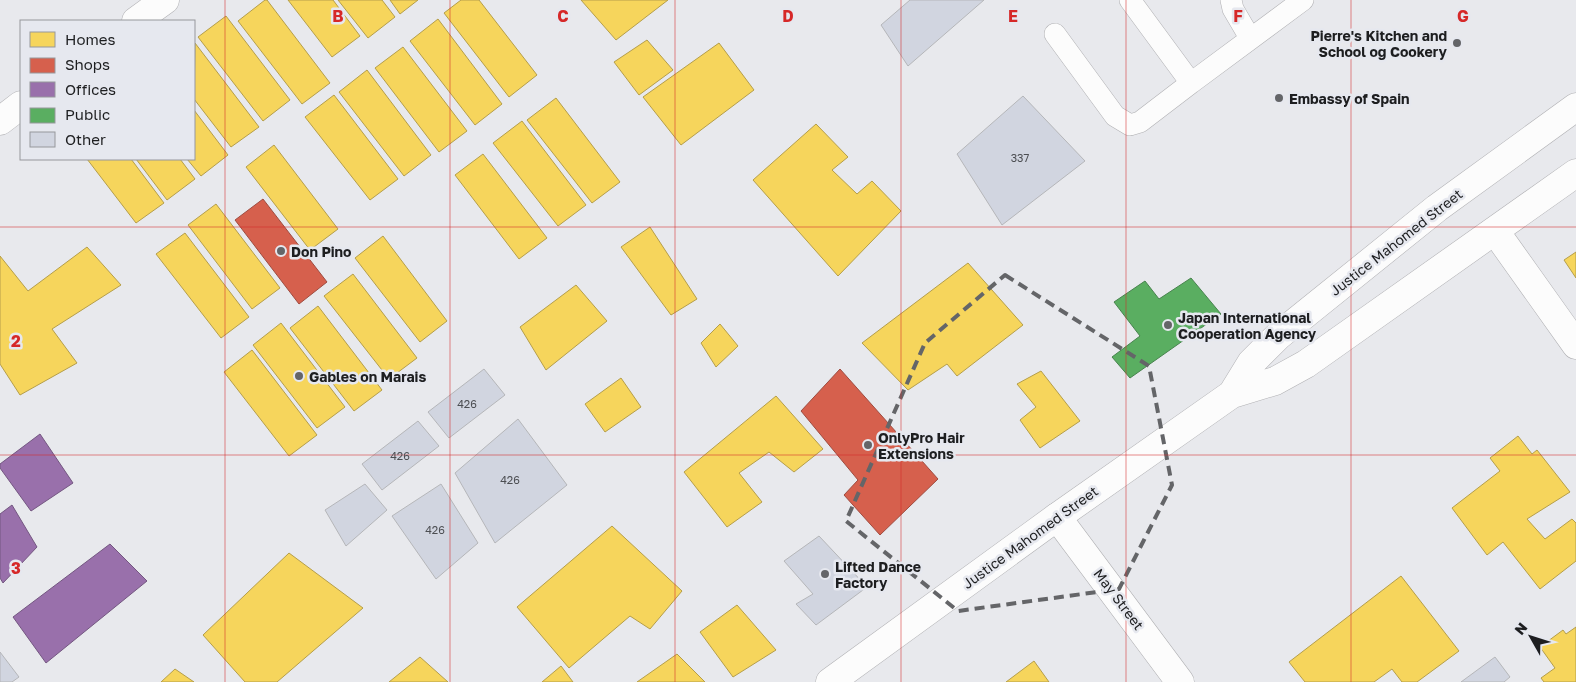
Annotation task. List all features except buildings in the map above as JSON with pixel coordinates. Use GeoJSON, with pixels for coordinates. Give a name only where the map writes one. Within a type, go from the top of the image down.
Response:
{"type":"FeatureCollection","features":[{"type":"Feature","properties":{"kind":"main road"},"geometry":{"type":"LineString","coordinates":[[137,20],[165,0]]}},
{"type":"Feature","properties":{"kind":"main road"},"geometry":{"type":"LineString","coordinates":[[0,121],[20,106]]}},
{"type":"Feature","properties":{"kind":"main road","name":"Justice Mahomed Street"},"geometry":{"type":"LineString","coordinates":[[1232,394],[1251,363],[1278,336],[1437,208],[1576,107]]}},
{"type":"Feature","properties":{"kind":"main road","name":"Justice Mahomed Street"},"geometry":{"type":"LineString","coordinates":[[830,682],[1057,516],[1232,394],[1276,381],[1306,364],[1576,173]]}},
{"type":"Feature","properties":{"kind":"main road"},"geometry":{"type":"LineString","coordinates":[[1495,231],[1576,345]]}},
{"type":"Feature","properties":{"kind":"main road","name":"May Street"},"geometry":{"type":"LineString","coordinates":[[1057,516],[1180,682]]}},
{"type":"Feature","properties":{"kind":"lane"},"geometry":{"type":"LineString","coordinates":[[1130,0],[1191,83]]}},
{"type":"Feature","properties":{"kind":"lane"},"geometry":{"type":"LineString","coordinates":[[1231,0],[1233,9],[1250,38]]}},
{"type":"Feature","properties":{"kind":"lane"},"geometry":{"type":"LineString","coordinates":[[1055,34],[1115,116],[1130,125],[1140,122],[1303,0]]}},
{"type":"Feature","properties":{"kind":"highlighted area"},"geometry":{"type":"Polygon","coordinates":[[[1005,275],[1149,366],[1172,485],[1119,589],[958,611],[846,521],[925,343],[1005,275]]]}},
{"type":"Feature","properties":{"kind":"place","name":"Pierre's Kitchen and School og Cookery"},"geometry":{"type":"Point","coordinates":[1457,43]}},
{"type":"Feature","properties":{"kind":"place","name":"Embassy of Spain"},"geometry":{"type":"Point","coordinates":[1279,98]}},
{"type":"Feature","properties":{"kind":"place","name":"Don Pino"},"geometry":{"type":"Point","coordinates":[281,251]}},
{"type":"Feature","properties":{"kind":"place","name":"Japan International Cooperation Agency"},"geometry":{"type":"Point","coordinates":[1168,325]}},
{"type":"Feature","properties":{"kind":"place","name":"Gables on Marais"},"geometry":{"type":"Point","coordinates":[299,376]}},
{"type":"Feature","properties":{"kind":"place","name":"OnlyPro Hair Extensions"},"geometry":{"type":"Point","coordinates":[868,445]}},
{"type":"Feature","properties":{"kind":"place","name":"Lifted Dance Factory"},"geometry":{"type":"Point","coordinates":[825,574]}}]}
